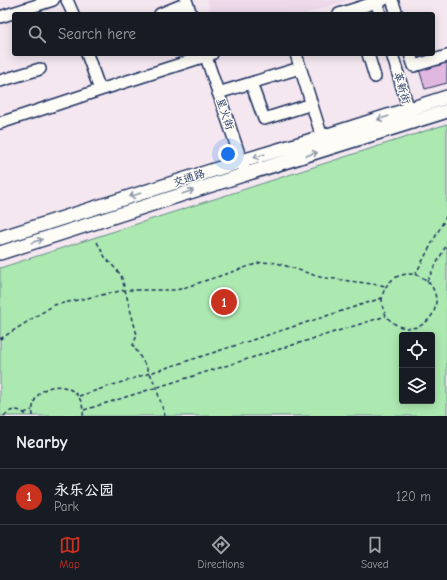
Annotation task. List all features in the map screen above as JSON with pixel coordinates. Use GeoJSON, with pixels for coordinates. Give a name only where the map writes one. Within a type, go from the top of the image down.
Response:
{"type":"FeatureCollection","features":[{"type":"Feature","properties":{"kind":"main road","name":"交通路"},"geometry":{"type":"LineString","coordinates":[[0,253],[244,168],[322,137],[447,97]]}},
{"type":"Feature","properties":{"kind":"main road","name":"交通路"},"geometry":{"type":"LineString","coordinates":[[0,238],[244,168],[413,122],[447,111]]}},
{"type":"Feature","properties":{"kind":"street"},"geometry":{"type":"LineString","coordinates":[[16,12],[53,0]]}},
{"type":"Feature","properties":{"kind":"street"},"geometry":{"type":"LineString","coordinates":[[68,0],[72,12]]}},
{"type":"Feature","properties":{"kind":"street"},"geometry":{"type":"LineString","coordinates":[[392,0],[396,12]]}},
{"type":"Feature","properties":{"kind":"street"},"geometry":{"type":"LineString","coordinates":[[345,12],[379,1],[380,12]]}},
{"type":"Feature","properties":{"kind":"street"},"geometry":{"type":"LineString","coordinates":[[167,12],[188,6]]}},
{"type":"Feature","properties":{"kind":"street"},"geometry":{"type":"LineString","coordinates":[[0,17],[12,13]]}},
{"type":"Feature","properties":{"kind":"street"},"geometry":{"type":"LineString","coordinates":[[88,56],[100,90]]}},
{"type":"Feature","properties":{"kind":"street"},"geometry":{"type":"LineString","coordinates":[[0,123],[205,56]]}},
{"type":"Feature","properties":{"kind":"street","name":"星火街"},"geometry":{"type":"LineString","coordinates":[[208,56],[218,93],[244,168]]}},
{"type":"Feature","properties":{"kind":"street"},"geometry":{"type":"LineString","coordinates":[[297,56],[322,137]]}},
{"type":"Feature","properties":{"kind":"street"},"geometry":{"type":"LineString","coordinates":[[369,56],[375,78]]}},
{"type":"Feature","properties":{"kind":"street","name":"革新街"},"geometry":{"type":"LineString","coordinates":[[393,56],[413,122]]}},
{"type":"Feature","properties":{"kind":"street"},"geometry":{"type":"LineString","coordinates":[[411,56],[414,66],[447,56]]}},
{"type":"Feature","properties":{"kind":"street"},"geometry":{"type":"LineString","coordinates":[[218,93],[300,68]]}},
{"type":"Feature","properties":{"kind":"street"},"geometry":{"type":"LineString","coordinates":[[0,81],[40,69]]}},
{"type":"Feature","properties":{"kind":"street"},"geometry":{"type":"LineString","coordinates":[[251,83],[264,119],[312,104]]}},
{"type":"Feature","properties":{"kind":"path"},"geometry":{"type":"LineString","coordinates":[[415,275],[447,214]]}},
{"type":"Feature","properties":{"kind":"path"},"geometry":{"type":"LineString","coordinates":[[97,242],[104,257],[121,276],[137,335],[133,345],[150,373],[165,416]]}},
{"type":"Feature","properties":{"kind":"path"},"geometry":{"type":"LineString","coordinates":[[427,281],[447,244]]}},
{"type":"Feature","properties":{"kind":"path"},"geometry":{"type":"LineString","coordinates":[[0,338],[54,305],[125,290],[177,290],[262,262],[277,263],[320,277],[386,286]]}},
{"type":"Feature","properties":{"kind":"path"},"geometry":{"type":"LineString","coordinates":[[406,274],[415,275],[427,281],[435,297],[435,306],[432,315],[426,322],[409,328],[400,327],[386,316],[382,307],[382,298],[384,290],[389,282],[406,274]]}},
{"type":"Feature","properties":{"kind":"path"},"geometry":{"type":"LineString","coordinates":[[79,396],[382,298]]}},
{"type":"Feature","properties":{"kind":"path"},"geometry":{"type":"LineString","coordinates":[[84,410],[386,316]]}},
{"type":"Feature","properties":{"kind":"path"},"geometry":{"type":"LineString","coordinates":[[33,416],[32,410],[34,402],[43,390],[58,386],[66,387],[79,396],[84,410],[83,416]]}},
{"type":"Feature","properties":{"kind":"path"},"geometry":{"type":"LineString","coordinates":[[4,416],[11,410],[20,411],[27,416]]}},
{"type":"Feature","properties":{"kind":"path"},"geometry":{"type":"LineString","coordinates":[[24,413],[32,410]]}},
{"type":"Feature","properties":{"kind":"shaded area"},"geometry":{"type":"Polygon","coordinates":[[[207,0],[348,0],[310,12],[210,12],[207,0]]]}},
{"type":"Feature","properties":{"kind":"green space"},"geometry":{"type":"Polygon","coordinates":[[[447,124],[447,416],[0,416],[0,268],[447,124]]]}},
{"type":"Feature","properties":{"kind":"building"},"geometry":{"type":"Polygon","coordinates":[[[447,60],[447,83],[425,89],[419,69],[447,60]]]}},
{"type":"Feature","properties":{"kind":"place","name":"永乐公园"},"geometry":{"type":"Point","coordinates":[224,302]}}]}
